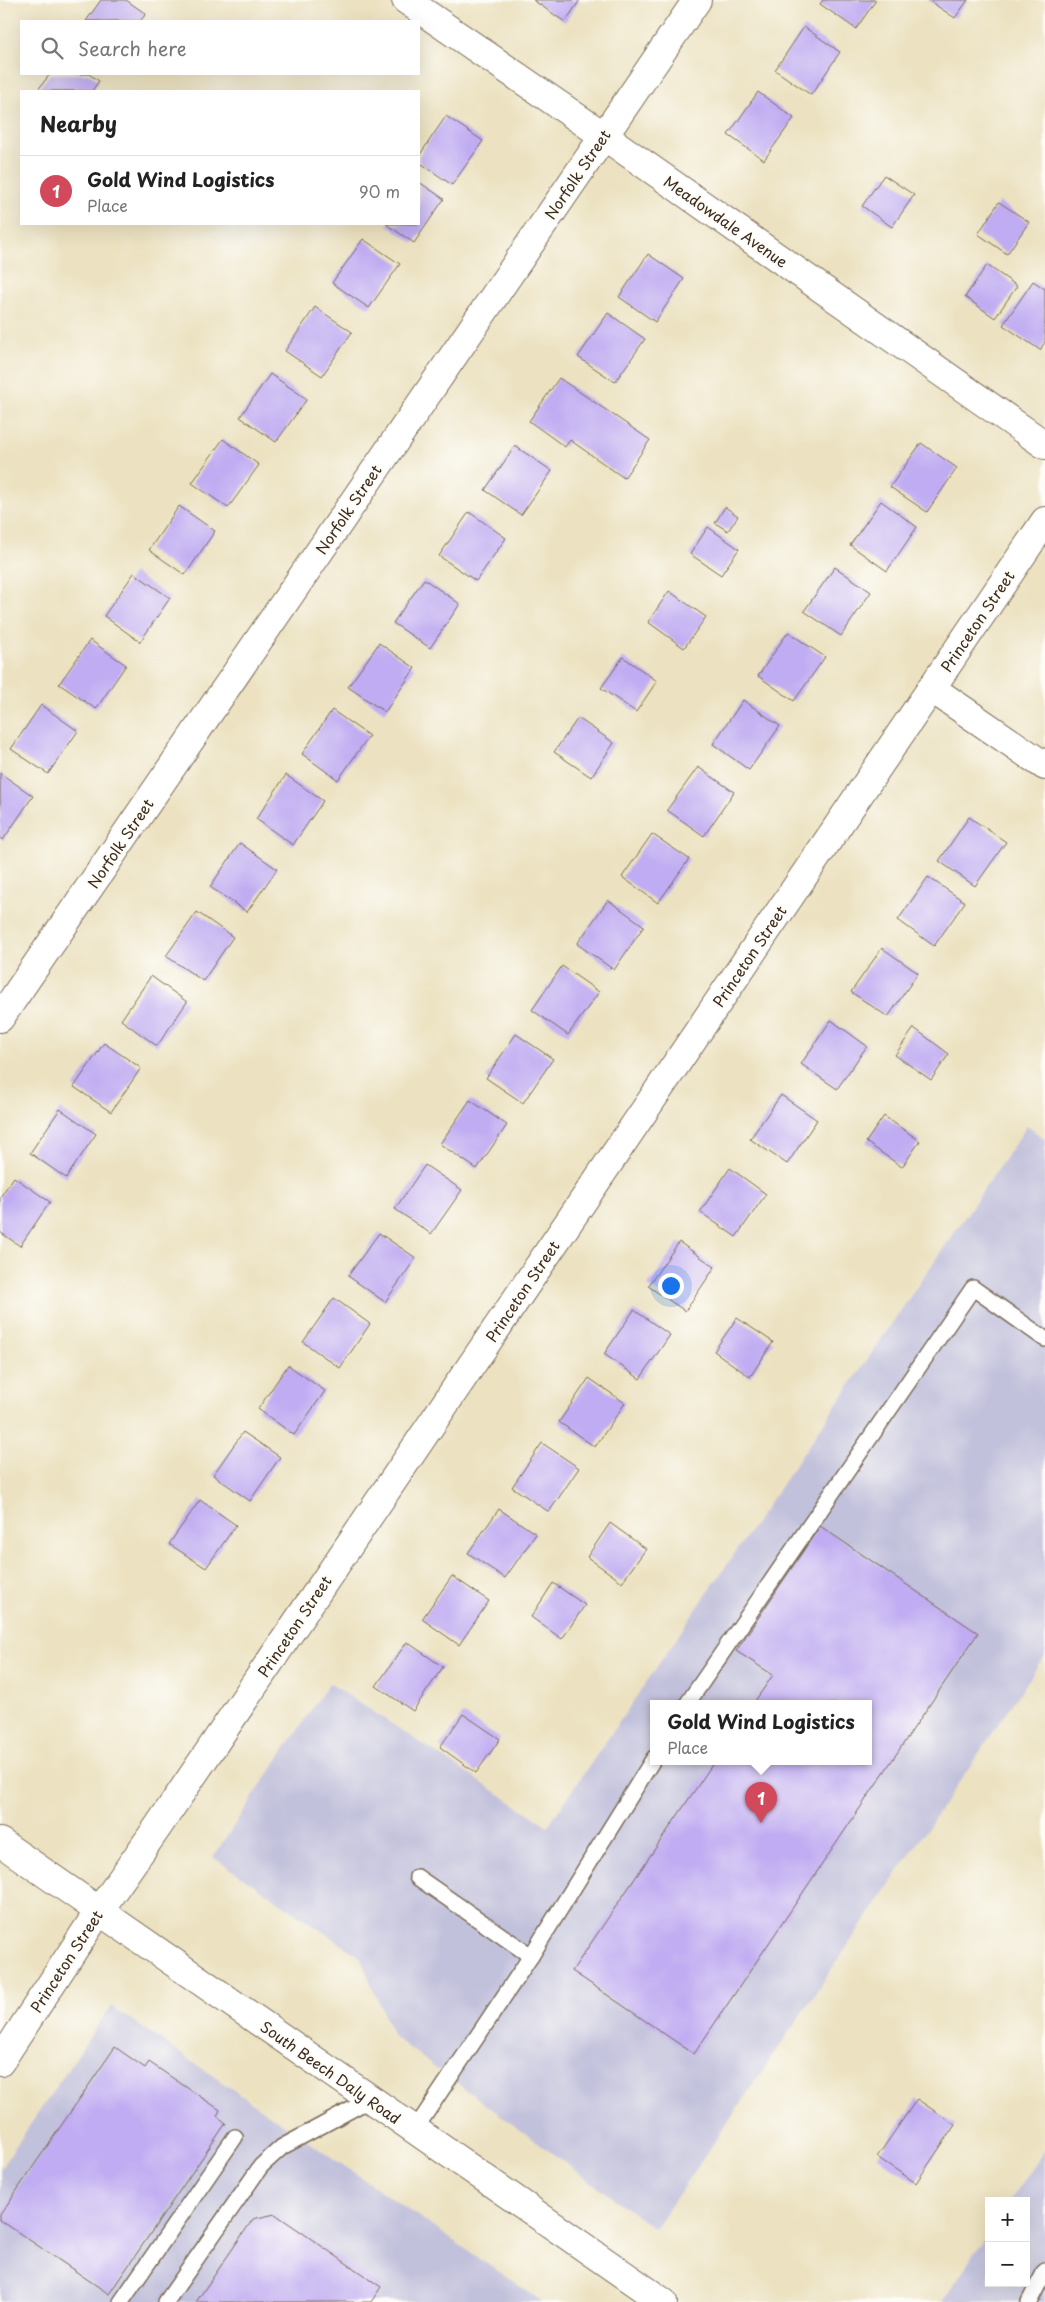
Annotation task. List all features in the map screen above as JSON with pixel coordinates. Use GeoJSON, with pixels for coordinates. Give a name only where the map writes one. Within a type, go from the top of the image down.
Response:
{"type":"FeatureCollection","features":[{"type":"Feature","properties":{"kind":"street","name":"Meadowdale Avenue"},"geometry":{"type":"LineString","coordinates":[[406,0],[604,136],[1045,445]]}},
{"type":"Feature","properties":{"kind":"street","name":"Norfolk Street"},"geometry":{"type":"LineString","coordinates":[[0,1018],[697,0]]}},
{"type":"Feature","properties":{"kind":"street","name":"Princeton Street"},"geometry":{"type":"LineString","coordinates":[[0,2062],[98,1911],[168,1812],[1045,521]]}},
{"type":"Feature","properties":{"kind":"street"},"geometry":{"type":"LineString","coordinates":[[931,688],[1045,766]]}},
{"type":"Feature","properties":{"kind":"street","name":"South Beech Daly Road"},"geometry":{"type":"LineString","coordinates":[[0,1842],[369,2100],[663,2302]]}},
{"type":"Feature","properties":{"kind":"lane"},"geometry":{"type":"LineString","coordinates":[[690,1700],[973,1288],[1045,1339]]}},
{"type":"Feature","properties":{"kind":"lane"},"geometry":{"type":"LineString","coordinates":[[414,2131],[531,1956],[650,1764]]}},
{"type":"Feature","properties":{"kind":"lane"},"geometry":{"type":"LineString","coordinates":[[417,1877],[531,1956]]}},
{"type":"Feature","properties":{"kind":"lane"},"geometry":{"type":"LineString","coordinates":[[166,2302],[261,2166],[282,2147],[369,2100]]}},
{"type":"Feature","properties":{"kind":"lane"},"geometry":{"type":"LineString","coordinates":[[121,2302],[235,2137]]}},
{"type":"Feature","properties":{"kind":"lane"},"geometry":{"type":"LineString","coordinates":[[1029,2302],[1045,2271]]}},
{"type":"Feature","properties":{"kind":"shaded area"},"geometry":{"type":"Polygon","coordinates":[[[1027,1126],[1045,1139],[1045,1656],[655,2229],[393,2036],[360,1957],[213,1857],[329,1683],[548,1826],[1027,1126]]]}},
{"type":"Feature","properties":{"kind":"shaded area"},"geometry":{"type":"Polygon","coordinates":[[[111,2006],[543,2302],[0,2302],[0,2169],[111,2006]]]}},
{"type":"Feature","properties":{"kind":"shaded area"},"geometry":{"type":"Polygon","coordinates":[[[1045,2149],[1045,2302],[942,2302],[985,2238],[985,2287],[1030,2287],[1030,2197],[1013,2197],[1045,2149]]]}},
{"type":"Feature","properties":{"kind":"building"},"geometry":{"type":"Polygon","coordinates":[[[101,0],[126,0],[146,14],[141,20],[87,20],[101,0]]]}},
{"type":"Feature","properties":{"kind":"building"},"geometry":{"type":"Polygon","coordinates":[[[533,0],[580,0],[565,22],[533,0]]]}},
{"type":"Feature","properties":{"kind":"building"},"geometry":{"type":"Polygon","coordinates":[[[823,0],[876,0],[856,29],[820,4],[823,0]]]}},
{"type":"Feature","properties":{"kind":"building"},"geometry":{"type":"Polygon","coordinates":[[[928,0],[968,0],[955,18],[928,0]]]}},
{"type":"Feature","properties":{"kind":"building"},"geometry":{"type":"Polygon","coordinates":[[[804,27],[840,52],[811,95],[775,70],[804,27]]]}},
{"type":"Feature","properties":{"kind":"building"},"geometry":{"type":"Polygon","coordinates":[[[49,75],[90,75],[99,81],[93,90],[38,90],[49,75]]]}},
{"type":"Feature","properties":{"kind":"building"},"geometry":{"type":"Polygon","coordinates":[[[758,92],[794,118],[764,160],[728,135],[758,92]]]}},
{"type":"Feature","properties":{"kind":"building"},"geometry":{"type":"Polygon","coordinates":[[[446,116],[483,141],[452,185],[420,163],[420,155],[446,116]]]}},
{"type":"Feature","properties":{"kind":"building"},"geometry":{"type":"Polygon","coordinates":[[[884,175],[914,195],[892,227],[862,206],[884,175]]]}},
{"type":"Feature","properties":{"kind":"building"},"geometry":{"type":"Polygon","coordinates":[[[420,183],[444,199],[414,243],[387,225],[420,225],[420,183]]]}},
{"type":"Feature","properties":{"kind":"building"},"geometry":{"type":"Polygon","coordinates":[[[999,202],[1029,222],[1007,254],[978,234],[999,202]]]}},
{"type":"Feature","properties":{"kind":"building"},"geometry":{"type":"Polygon","coordinates":[[[363,239],[400,264],[369,308],[332,283],[363,239]]]}},
{"type":"Feature","properties":{"kind":"building"},"geometry":{"type":"Polygon","coordinates":[[[648,254],[684,279],[655,322],[619,297],[648,254]]]}},
{"type":"Feature","properties":{"kind":"building"},"geometry":{"type":"Polygon","coordinates":[[[987,265],[1017,286],[995,318],[965,297],[987,265]]]}},
{"type":"Feature","properties":{"kind":"building"},"geometry":{"type":"Polygon","coordinates":[[[1033,281],[1045,289],[1045,342],[1040,350],[1003,325],[1033,281]]]}},
{"type":"Feature","properties":{"kind":"building"},"geometry":{"type":"Polygon","coordinates":[[[315,307],[352,332],[322,376],[285,351],[315,307]]]}},
{"type":"Feature","properties":{"kind":"building"},"geometry":{"type":"Polygon","coordinates":[[[608,313],[645,339],[615,382],[578,357],[608,313]]]}},
{"type":"Feature","properties":{"kind":"building"},"geometry":{"type":"Polygon","coordinates":[[[270,374],[307,399],[276,442],[240,417],[270,374]]]}},
{"type":"Feature","properties":{"kind":"building"},"geometry":{"type":"Polygon","coordinates":[[[559,378],[650,440],[624,478],[570,440],[565,447],[529,421],[559,378]]]}},
{"type":"Feature","properties":{"kind":"building"},"geometry":{"type":"Polygon","coordinates":[[[223,439],[259,465],[228,508],[192,483],[223,439]]]}},
{"type":"Feature","properties":{"kind":"building"},"geometry":{"type":"Polygon","coordinates":[[[921,443],[957,468],[927,512],[890,487],[921,443]]]}},
{"type":"Feature","properties":{"kind":"building"},"geometry":{"type":"Polygon","coordinates":[[[515,446],[552,471],[521,515],[485,490],[515,446]]]}},
{"type":"Feature","properties":{"kind":"building"},"geometry":{"type":"Polygon","coordinates":[[[881,501],[917,527],[887,571],[850,545],[881,501]]]}},
{"type":"Feature","properties":{"kind":"building"},"geometry":{"type":"Polygon","coordinates":[[[179,506],[215,531],[185,575],[149,550],[179,506]]]}},
{"type":"Feature","properties":{"kind":"building"},"geometry":{"type":"Polygon","coordinates":[[[725,507],[738,516],[728,531],[715,523],[725,507]]]}},
{"type":"Feature","properties":{"kind":"building"},"geometry":{"type":"Polygon","coordinates":[[[469,512],[506,538],[476,581],[439,556],[469,512]]]}},
{"type":"Feature","properties":{"kind":"building"},"geometry":{"type":"Polygon","coordinates":[[[708,527],[739,549],[721,575],[690,554],[708,527]]]}},
{"type":"Feature","properties":{"kind":"building"},"geometry":{"type":"Polygon","coordinates":[[[835,567],[871,592],[841,636],[804,611],[835,567]]]}},
{"type":"Feature","properties":{"kind":"building"},"geometry":{"type":"Polygon","coordinates":[[[134,573],[170,598],[140,642],[104,616],[134,573]]]}},
{"type":"Feature","properties":{"kind":"building"},"geometry":{"type":"Polygon","coordinates":[[[424,579],[460,604],[430,648],[393,623],[424,579]]]}},
{"type":"Feature","properties":{"kind":"building"},"geometry":{"type":"Polygon","coordinates":[[[669,591],[706,617],[684,648],[648,622],[669,591]]]}},
{"type":"Feature","properties":{"kind":"building"},"geometry":{"type":"Polygon","coordinates":[[[788,632],[825,657],[794,701],[758,676],[788,632]]]}},
{"type":"Feature","properties":{"kind":"building"},"geometry":{"type":"Polygon","coordinates":[[[90,640],[126,665],[96,709],[59,684],[90,640]]]}},
{"type":"Feature","properties":{"kind":"building"},"geometry":{"type":"Polygon","coordinates":[[[379,643],[415,668],[385,712],[348,687],[379,643]]]}},
{"type":"Feature","properties":{"kind":"building"},"geometry":{"type":"Polygon","coordinates":[[[623,657],[657,681],[636,712],[601,688],[623,657]]]}},
{"type":"Feature","properties":{"kind":"building"},"geometry":{"type":"Polygon","coordinates":[[[743,700],[780,726],[749,770],[713,744],[743,700]]]}},
{"type":"Feature","properties":{"kind":"building"},"geometry":{"type":"Polygon","coordinates":[[[41,705],[78,731],[48,774],[11,749],[41,705]]]}},
{"type":"Feature","properties":{"kind":"building"},"geometry":{"type":"Polygon","coordinates":[[[332,710],[369,736],[338,780],[302,754],[332,710]]]}},
{"type":"Feature","properties":{"kind":"building"},"geometry":{"type":"Polygon","coordinates":[[[578,718],[614,743],[591,777],[554,752],[578,718]]]}},
{"type":"Feature","properties":{"kind":"building"},"geometry":{"type":"Polygon","coordinates":[[[698,767],[734,792],[704,836],[667,810],[698,767]]]}},
{"type":"Feature","properties":{"kind":"building"},"geometry":{"type":"Polygon","coordinates":[[[0,773],[33,796],[3,840],[0,838],[0,773]]]}},
{"type":"Feature","properties":{"kind":"building"},"geometry":{"type":"Polygon","coordinates":[[[286,775],[323,801],[293,845],[256,819],[286,775]]]}},
{"type":"Feature","properties":{"kind":"building"},"geometry":{"type":"Polygon","coordinates":[[[969,817],[1006,842],[975,886],[939,861],[969,817]]]}},
{"type":"Feature","properties":{"kind":"building"},"geometry":{"type":"Polygon","coordinates":[[[652,834],[689,859],[658,903],[622,877],[652,834]]]}},
{"type":"Feature","properties":{"kind":"building"},"geometry":{"type":"Polygon","coordinates":[[[240,843],[277,869],[247,912],[210,887],[240,843]]]}},
{"type":"Feature","properties":{"kind":"building"},"geometry":{"type":"Polygon","coordinates":[[[928,877],[965,902],[934,946],[898,920],[928,877]]]}},
{"type":"Feature","properties":{"kind":"building"},"geometry":{"type":"Polygon","coordinates":[[[608,900],[644,926],[614,970],[577,944],[608,900]]]}},
{"type":"Feature","properties":{"kind":"building"},"geometry":{"type":"Polygon","coordinates":[[[197,912],[233,937],[203,981],[166,956],[197,912]]]}},
{"type":"Feature","properties":{"kind":"building"},"geometry":{"type":"Polygon","coordinates":[[[882,948],[918,973],[888,1017],[851,992],[882,948]]]}},
{"type":"Feature","properties":{"kind":"building"},"geometry":{"type":"Polygon","coordinates":[[[562,966],[599,992],[568,1035],[532,1010],[562,966]]]}},
{"type":"Feature","properties":{"kind":"building"},"geometry":{"type":"Polygon","coordinates":[[[151,976],[187,1002],[157,1046],[121,1020],[151,976]]]}},
{"type":"Feature","properties":{"kind":"building"},"geometry":{"type":"Polygon","coordinates":[[[831,1020],[867,1046],[837,1089],[801,1064],[831,1020]]]}},
{"type":"Feature","properties":{"kind":"building"},"geometry":{"type":"Polygon","coordinates":[[[914,1028],[949,1054],[931,1080],[895,1055],[914,1028]]]}},
{"type":"Feature","properties":{"kind":"building"},"geometry":{"type":"Polygon","coordinates":[[[516,1034],[553,1059],[523,1103],[486,1078],[516,1034]]]}},
{"type":"Feature","properties":{"kind":"building"},"geometry":{"type":"Polygon","coordinates":[[[104,1043],[141,1068],[111,1112],[74,1087],[104,1043]]]}},
{"type":"Feature","properties":{"kind":"building"},"geometry":{"type":"Polygon","coordinates":[[[781,1095],[817,1120],[787,1164],[750,1139],[781,1095]]]}},
{"type":"Feature","properties":{"kind":"building"},"geometry":{"type":"Polygon","coordinates":[[[470,1100],[507,1125],[477,1169],[440,1144],[470,1100]]]}},
{"type":"Feature","properties":{"kind":"building"},"geometry":{"type":"Polygon","coordinates":[[[60,1109],[96,1134],[66,1178],[30,1153],[60,1109]]]}},
{"type":"Feature","properties":{"kind":"building"},"geometry":{"type":"Polygon","coordinates":[[[884,1116],[920,1141],[902,1167],[866,1142],[884,1116]]]}},
{"type":"Feature","properties":{"kind":"building"},"geometry":{"type":"Polygon","coordinates":[[[425,1165],[462,1190],[431,1234],[395,1209],[425,1165]]]}},
{"type":"Feature","properties":{"kind":"building"},"geometry":{"type":"Polygon","coordinates":[[[730,1168],[766,1194],[736,1237],[700,1212],[730,1168]]]}},
{"type":"Feature","properties":{"kind":"building"},"geometry":{"type":"Polygon","coordinates":[[[14,1177],[50,1202],[20,1246],[0,1232],[0,1197],[14,1177]]]}},
{"type":"Feature","properties":{"kind":"building"},"geometry":{"type":"Polygon","coordinates":[[[379,1233],[416,1258],[385,1302],[348,1276],[379,1233]]]}},
{"type":"Feature","properties":{"kind":"building"},"geometry":{"type":"Polygon","coordinates":[[[679,1242],[715,1267],[685,1311],[648,1286],[679,1242]]]}},
{"type":"Feature","properties":{"kind":"building"},"geometry":{"type":"Polygon","coordinates":[[[334,1298],[370,1324],[340,1368],[303,1342],[334,1298]]]}},
{"type":"Feature","properties":{"kind":"building"},"geometry":{"type":"Polygon","coordinates":[[[634,1310],[670,1335],[640,1379],[604,1354],[634,1310]]]}},
{"type":"Feature","properties":{"kind":"building"},"geometry":{"type":"Polygon","coordinates":[[[737,1318],[773,1342],[750,1377],[714,1351],[737,1318]]]}},
{"type":"Feature","properties":{"kind":"building"},"geometry":{"type":"Polygon","coordinates":[[[288,1365],[325,1391],[294,1435],[258,1409],[288,1365]]]}},
{"type":"Feature","properties":{"kind":"building"},"geometry":{"type":"Polygon","coordinates":[[[589,1378],[625,1403],[595,1447],[559,1422],[589,1378]]]}},
{"type":"Feature","properties":{"kind":"building"},"geometry":{"type":"Polygon","coordinates":[[[243,1432],[280,1457],[250,1501],[213,1475],[243,1432]]]}},
{"type":"Feature","properties":{"kind":"building"},"geometry":{"type":"Polygon","coordinates":[[[542,1443],[579,1468],[549,1512],[512,1487],[542,1443]]]}},
{"type":"Feature","properties":{"kind":"building"},"geometry":{"type":"Polygon","coordinates":[[[200,1500],[236,1525],[206,1568],[169,1544],[200,1500]]]}},
{"type":"Feature","properties":{"kind":"building"},"geometry":{"type":"Polygon","coordinates":[[[499,1509],[536,1534],[505,1578],[468,1553],[499,1509]]]}},
{"type":"Feature","properties":{"kind":"building"},"geometry":{"type":"Polygon","coordinates":[[[610,1523],[646,1549],[622,1582],[587,1557],[610,1523]]]}},
{"type":"Feature","properties":{"kind":"building"},"geometry":{"type":"Polygon","coordinates":[[[820,1526],[978,1633],[694,2054],[572,1971],[712,1765],[872,1765],[872,1700],[756,1700],[773,1675],[736,1651],[820,1526]]]}},
{"type":"Feature","properties":{"kind":"building"},"geometry":{"type":"Polygon","coordinates":[[[452,1576],[489,1601],[459,1645],[422,1619],[452,1576]]]}},
{"type":"Feature","properties":{"kind":"building"},"geometry":{"type":"Polygon","coordinates":[[[553,1583],[585,1605],[562,1639],[531,1617],[553,1583]]]}},
{"type":"Feature","properties":{"kind":"building"},"geometry":{"type":"Polygon","coordinates":[[[407,1642],[443,1667],[413,1711],[376,1686],[407,1642]]]}},
{"type":"Feature","properties":{"kind":"building"},"geometry":{"type":"Polygon","coordinates":[[[463,1714],[500,1739],[476,1773],[440,1747],[463,1714]]]}},
{"type":"Feature","properties":{"kind":"building"},"geometry":{"type":"Polygon","coordinates":[[[115,2047],[145,2068],[149,2062],[220,2110],[217,2116],[226,2123],[109,2294],[0,2220],[0,2215],[115,2047]]]}},
{"type":"Feature","properties":{"kind":"building"},"geometry":{"type":"Polygon","coordinates":[[[917,2099],[955,2125],[916,2183],[877,2157],[917,2099]]]}},
{"type":"Feature","properties":{"kind":"building"},"geometry":{"type":"Polygon","coordinates":[[[275,2214],[381,2287],[371,2302],[196,2302],[253,2219],[275,2214]]]}},
{"type":"Feature","properties":{"kind":"place","name":"Gold Wind Logistics"},"geometry":{"type":"Point","coordinates":[761,1823]}}]}
